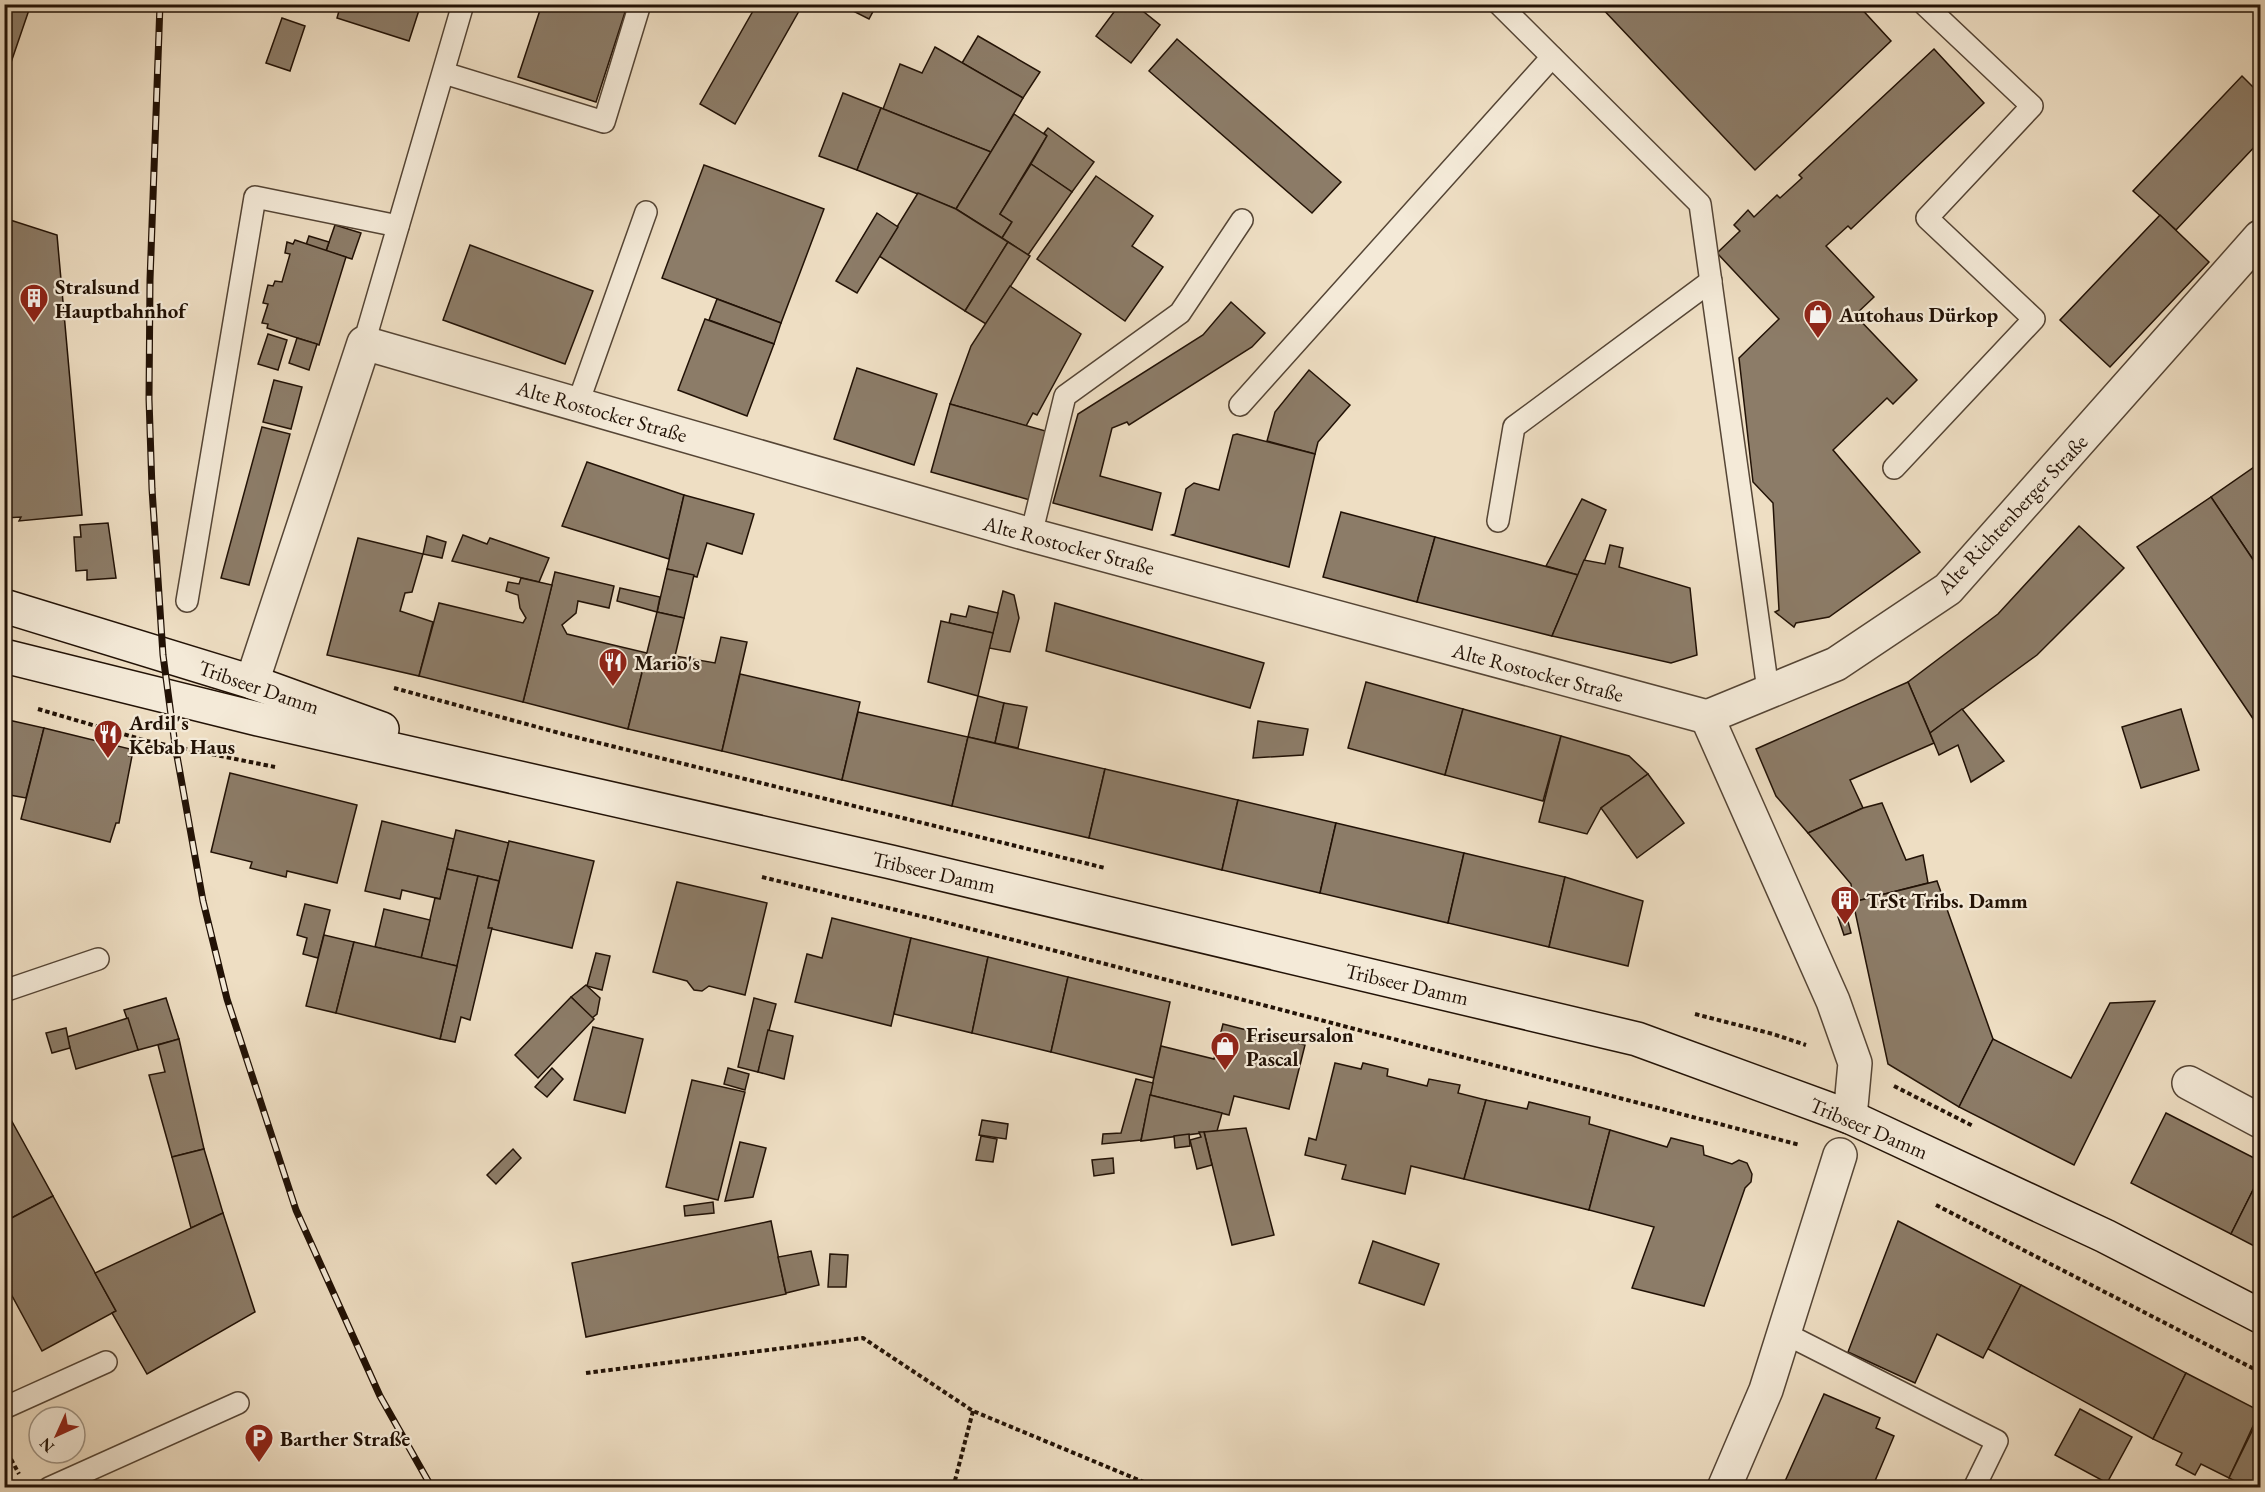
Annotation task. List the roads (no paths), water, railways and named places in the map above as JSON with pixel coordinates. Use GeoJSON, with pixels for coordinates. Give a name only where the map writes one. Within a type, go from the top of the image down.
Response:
{"type":"FeatureCollection","features":[{"type":"Feature","properties":{"kind":"street","name":"Alte Richtenberger Straße"},"geometry":{"type":"LineString","coordinates":[[1707,717],[1836,664],[1948,589],[2260,237]]}},
{"type":"Feature","properties":{"kind":"street","name":"Alte Rostocker Straße"},"geometry":{"type":"LineString","coordinates":[[363,343],[1031,535],[1707,717]]}},
{"type":"Feature","properties":{"kind":"street"},"geometry":{"type":"LineString","coordinates":[[252,682],[363,343]]}},
{"type":"Feature","properties":{"kind":"street","name":"Tribseer Damm"},"geometry":{"type":"LineString","coordinates":[[4,606],[252,682],[510,776]]}},
{"type":"Feature","properties":{"kind":"street","name":"Tribseer Damm"},"geometry":{"type":"LineString","coordinates":[[4,656],[258,719],[891,862],[1637,1039],[1850,1117],[2105,1236],[2260,1316]]}},
{"type":"Feature","properties":{"kind":"street"},"geometry":{"type":"LineString","coordinates":[[1707,717],[1833,1001],[1855,1062],[1850,1117]]}},
{"type":"Feature","properties":{"kind":"street"},"geometry":{"type":"LineString","coordinates":[[2189,1083],[2260,1121]]}},
{"type":"Feature","properties":{"kind":"street","name":"Tribseer Damm"},"geometry":{"type":"LineString","coordinates":[[1724,1488],[1766,1390],[1840,1155]]}},
{"type":"Feature","properties":{"kind":"lane"},"geometry":{"type":"LineString","coordinates":[[363,343],[463,4]]}},
{"type":"Feature","properties":{"kind":"lane"},"geometry":{"type":"LineString","coordinates":[[444,73],[604,122],[640,4]]}},
{"type":"Feature","properties":{"kind":"lane"},"geometry":{"type":"LineString","coordinates":[[1499,4],[1700,204],[1768,690]]}},
{"type":"Feature","properties":{"kind":"lane"},"geometry":{"type":"LineString","coordinates":[[1894,468],[2034,319],[1927,218],[2032,106],[1924,4]]}},
{"type":"Feature","properties":{"kind":"lane"},"geometry":{"type":"LineString","coordinates":[[1240,405],[1552,57]]}},
{"type":"Feature","properties":{"kind":"lane"},"geometry":{"type":"LineString","coordinates":[[187,601],[255,197],[398,226]]}},
{"type":"Feature","properties":{"kind":"lane"},"geometry":{"type":"LineString","coordinates":[[578,403],[646,212]]}},
{"type":"Feature","properties":{"kind":"lane"},"geometry":{"type":"LineString","coordinates":[[1031,535],[1065,396],[1180,313],[1242,220]]}},
{"type":"Feature","properties":{"kind":"lane"},"geometry":{"type":"LineString","coordinates":[[1498,521],[1514,427],[1711,281]]}},
{"type":"Feature","properties":{"kind":"lane"},"geometry":{"type":"LineString","coordinates":[[4,991],[98,959]]}},
{"type":"Feature","properties":{"kind":"lane"},"geometry":{"type":"LineString","coordinates":[[1840,1155],[1850,1117]]}},
{"type":"Feature","properties":{"kind":"lane"},"geometry":{"type":"LineString","coordinates":[[1784,1333],[1997,1441],[1974,1488]]}},
{"type":"Feature","properties":{"kind":"lane"},"geometry":{"type":"LineString","coordinates":[[4,1408],[106,1362]]}},
{"type":"Feature","properties":{"kind":"lane"},"geometry":{"type":"LineString","coordinates":[[49,1488],[238,1403]]}},
{"type":"Feature","properties":{"kind":"railway"},"geometry":{"type":"LineString","coordinates":[[160,4],[150,280],[149,399],[152,489],[163,655],[175,745],[203,901],[227,999],[296,1210],[380,1396],[432,1488]]}},
{"type":"Feature","properties":{"kind":"place","name":"Stralsund Hauptbahnhof"},"geometry":{"type":"Point","coordinates":[34,324]}},
{"type":"Feature","properties":{"kind":"place","name":"Autohaus Dürkop"},"geometry":{"type":"Point","coordinates":[1818,340]}},
{"type":"Feature","properties":{"kind":"place","name":"Mario's"},"geometry":{"type":"Point","coordinates":[613,688]}},
{"type":"Feature","properties":{"kind":"place","name":"Ardil's Kebab Haus"},"geometry":{"type":"Point","coordinates":[108,760]}},
{"type":"Feature","properties":{"kind":"place","name":"TrSt Tribs. Damm"},"geometry":{"type":"Point","coordinates":[1845,926]}},
{"type":"Feature","properties":{"kind":"place","name":"Friseursalon Pascal"},"geometry":{"type":"Point","coordinates":[1225,1072]}},
{"type":"Feature","properties":{"kind":"place","name":"Barther Straße"},"geometry":{"type":"Point","coordinates":[259,1464]}}]}
